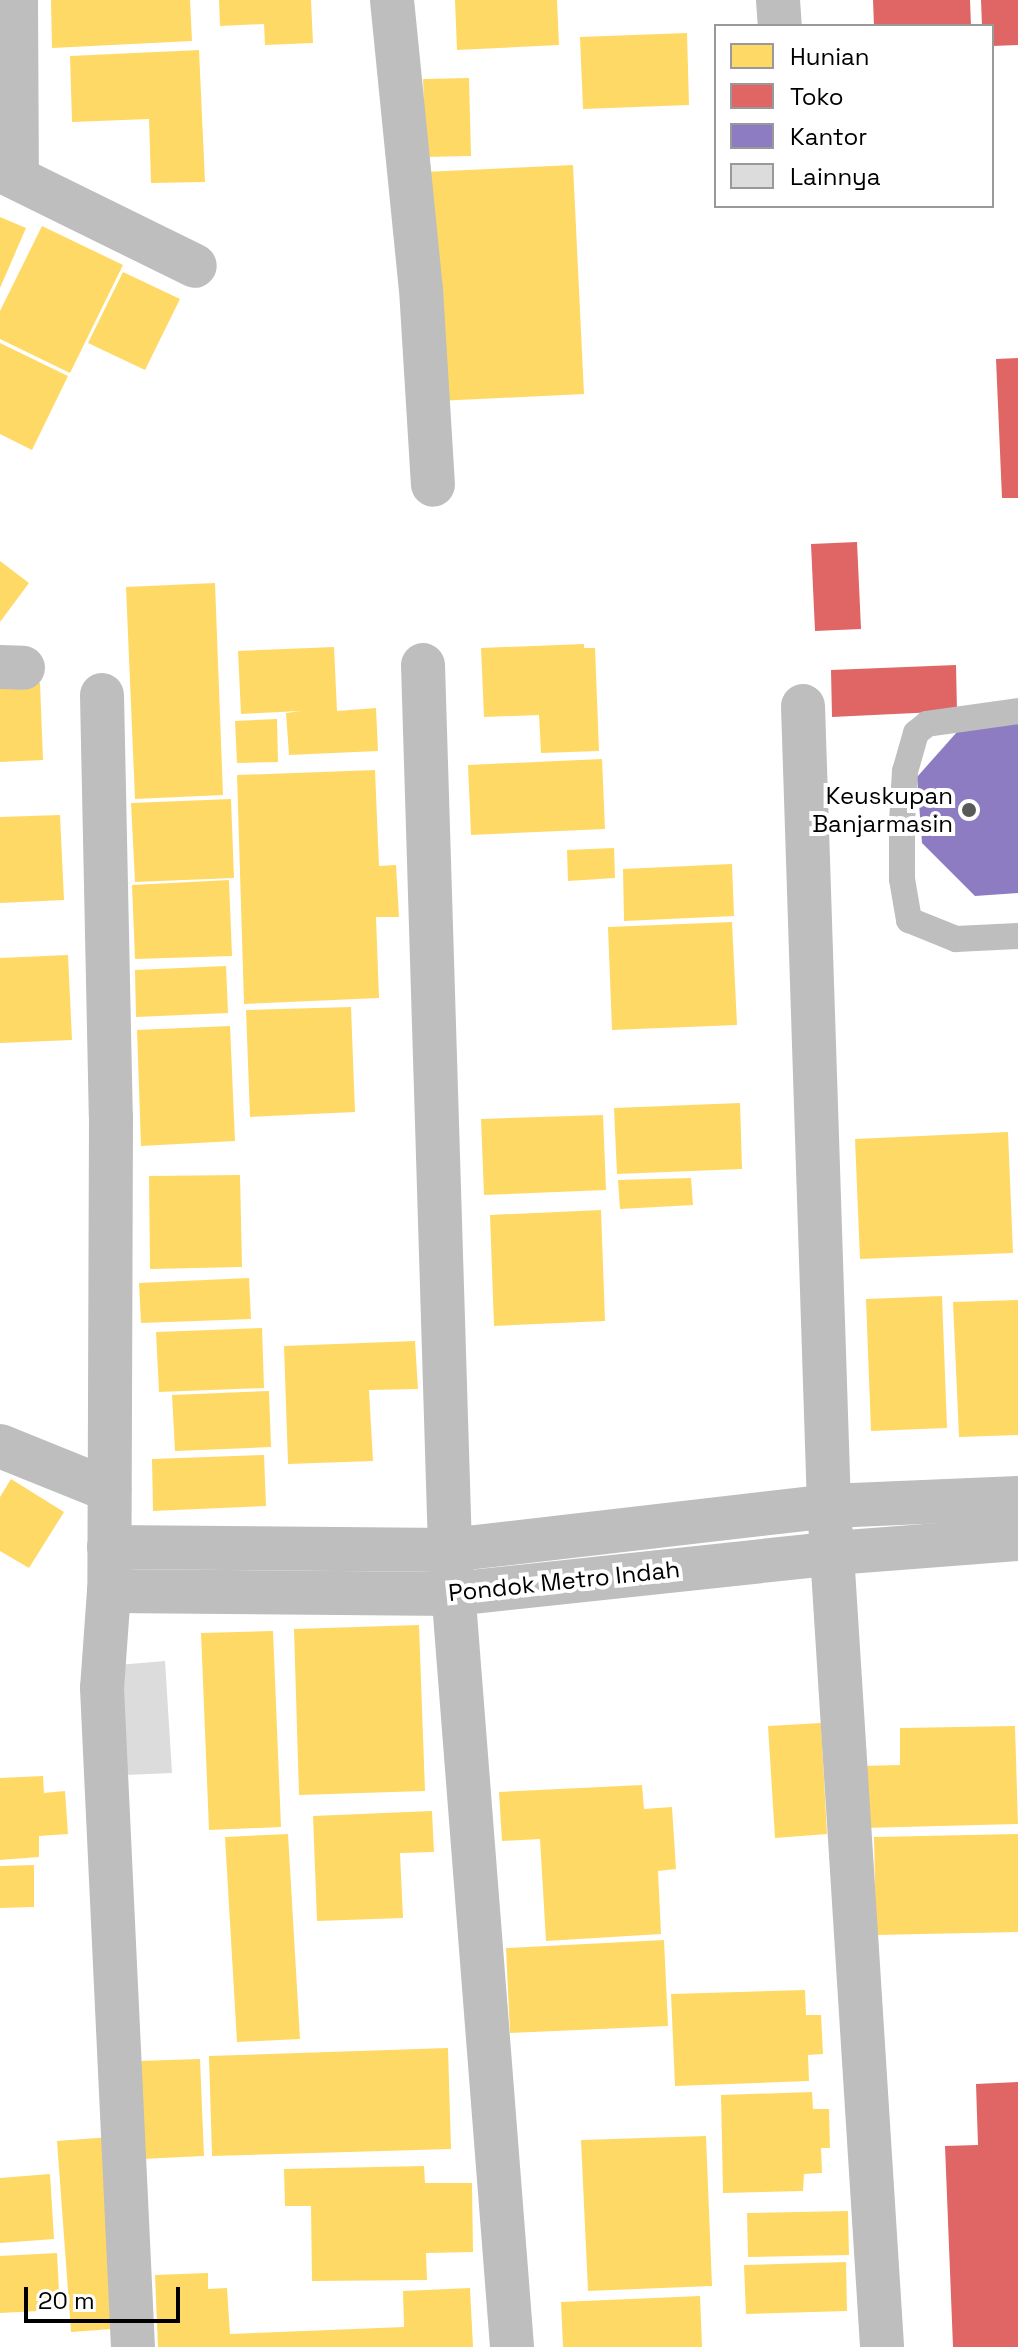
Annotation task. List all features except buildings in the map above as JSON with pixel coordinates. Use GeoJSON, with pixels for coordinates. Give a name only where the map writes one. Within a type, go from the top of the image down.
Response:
{"type":"FeatureCollection","features":[{"type":"Feature","properties":{"kind":"street"},"geometry":{"type":"LineString","coordinates":[[16,0],[8,174],[195,266]]}},
{"type":"Feature","properties":{"kind":"street"},"geometry":{"type":"LineString","coordinates":[[392,0],[421,289],[433,485]]}},
{"type":"Feature","properties":{"kind":"street"},"geometry":{"type":"LineString","coordinates":[[778,0],[780,24]]}},
{"type":"Feature","properties":{"kind":"street"},"geometry":{"type":"LineString","coordinates":[[423,665],[450,1550],[512,2347]]}},
{"type":"Feature","properties":{"kind":"street"},"geometry":{"type":"LineString","coordinates":[[102,695],[111,1117],[109,1591],[102,1688],[133,2347]]}},
{"type":"Feature","properties":{"kind":"street"},"geometry":{"type":"LineString","coordinates":[[803,706],[829,1506],[882,2347]]}},
{"type":"Feature","properties":{"kind":"street"},"geometry":{"type":"LineString","coordinates":[[0,1446],[109,1490]]}},
{"type":"Feature","properties":{"kind":"street","name":"Pondok Metro Indah"},"geometry":{"type":"LineString","coordinates":[[109,1547],[450,1550],[829,1506],[1018,1498]]}},
{"type":"Feature","properties":{"kind":"street","name":"Pondok Metro Indah"},"geometry":{"type":"LineString","coordinates":[[109,1591],[453,1594],[834,1553],[1018,1539]]}},
{"type":"Feature","properties":{"kind":"lane"},"geometry":{"type":"LineString","coordinates":[[1018,711],[927,724],[916,733],[905,771],[902,837],[909,920],[956,939],[1018,936]]}},
{"type":"Feature","properties":{"kind":"place","name":"Keuskupan Banjarmasin"},"geometry":{"type":"Point","coordinates":[969,810]}}]}
